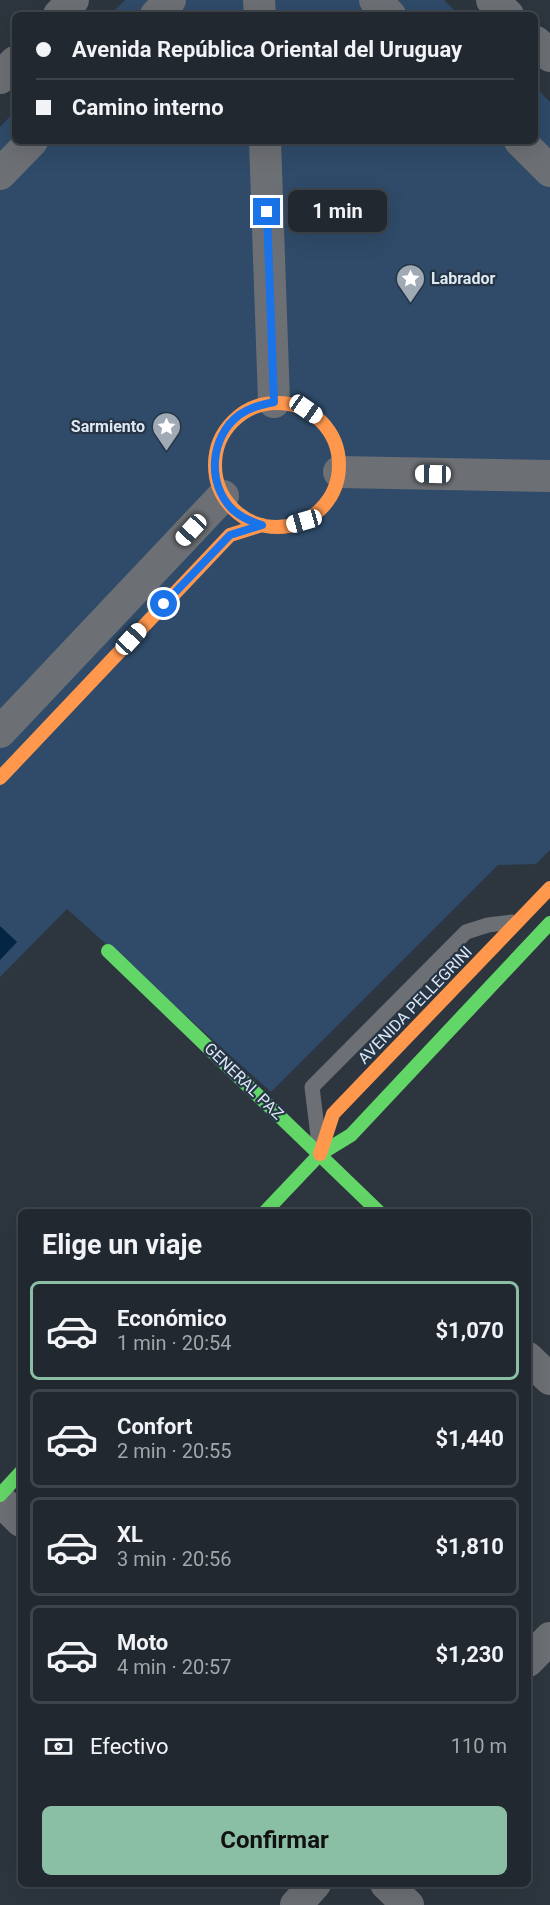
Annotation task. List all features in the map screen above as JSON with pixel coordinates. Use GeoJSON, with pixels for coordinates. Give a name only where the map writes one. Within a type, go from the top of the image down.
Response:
{"type":"FeatureCollection","features":[{"type":"Feature","properties":{"kind":"street"},"geometry":{"type":"LineString","coordinates":[[62,12],[73,0]]}},
{"type":"Feature","properties":{"kind":"street"},"geometry":{"type":"LineString","coordinates":[[159,12],[170,0]]}},
{"type":"Feature","properties":{"kind":"street"},"geometry":{"type":"LineString","coordinates":[[375,0],[387,12]]}},
{"type":"Feature","properties":{"kind":"street"},"geometry":{"type":"LineString","coordinates":[[492,0],[505,12]]}},
{"type":"Feature","properties":{"kind":"street"},"geometry":{"type":"LineString","coordinates":[[538,44],[550,56]]}},
{"type":"Feature","properties":{"kind":"street"},"geometry":{"type":"LineString","coordinates":[[0,78],[12,65]]}},
{"type":"Feature","properties":{"kind":"street"},"geometry":{"type":"LineString","coordinates":[[0,174],[29,144]]}},
{"type":"Feature","properties":{"kind":"street"},"geometry":{"type":"LineString","coordinates":[[265,144],[274,402]]}},
{"type":"Feature","properties":{"kind":"street"},"geometry":{"type":"LineString","coordinates":[[523,144],[550,171]]}},
{"type":"Feature","properties":{"kind":"street"},"geometry":{"type":"LineString","coordinates":[[274,402],[306,409],[320,419],[330,431],[336,444],[340,458],[339,472],[333,493],[321,510],[304,521],[283,527],[262,525],[247,520],[233,510],[223,496],[216,479],[214,461],[218,443],[227,427],[240,414],[256,406],[274,402]]}},
{"type":"Feature","properties":{"kind":"street"},"geometry":{"type":"LineString","coordinates":[[339,472],[550,476]]}},
{"type":"Feature","properties":{"kind":"street"},"geometry":{"type":"LineString","coordinates":[[0,732],[223,496]]}},
{"type":"Feature","properties":{"kind":"street"},"geometry":{"type":"LineString","coordinates":[[0,778],[230,535],[262,525]]}},
{"type":"Feature","properties":{"kind":"street","name":"AVENIDA PELLEGRINI"},"geometry":{"type":"LineString","coordinates":[[320,1154],[333,1114],[550,888]]}},
{"type":"Feature","properties":{"kind":"street","name":"AVENIDA PELLEGRINI"},"geometry":{"type":"LineString","coordinates":[[268,1209],[320,1154],[351,1135],[550,923]]}},
{"type":"Feature","properties":{"kind":"street","name":"GENERAL PAZ"},"geometry":{"type":"LineString","coordinates":[[108,951],[376,1209]]}},
{"type":"Feature","properties":{"kind":"street"},"geometry":{"type":"LineString","coordinates":[[531,1361],[550,1379]]}},
{"type":"Feature","properties":{"kind":"street"},"geometry":{"type":"LineString","coordinates":[[0,1495],[18,1475]]}},
{"type":"Feature","properties":{"kind":"street"},"geometry":{"type":"LineString","coordinates":[[0,1500],[18,1518]]}},
{"type":"Feature","properties":{"kind":"street"},"geometry":{"type":"LineString","coordinates":[[531,1658],[550,1638]]}},
{"type":"Feature","properties":{"kind":"street"},"geometry":{"type":"LineString","coordinates":[[296,1905],[312,1887]]}},
{"type":"Feature","properties":{"kind":"street"},"geometry":{"type":"LineString","coordinates":[[389,1887],[408,1905]]}},
{"type":"Feature","properties":{"kind":"lane"},"geometry":{"type":"LineString","coordinates":[[320,1154],[312,1087],[466,932],[488,925],[518,921]]}},
{"type":"Feature","properties":{"kind":"shaded area"},"geometry":{"type":"Polygon","coordinates":[[[125,0],[444,0],[456,12],[113,12],[125,0]]]}},
{"type":"Feature","properties":{"kind":"shaded area"},"geometry":{"type":"Polygon","coordinates":[[[538,90],[550,102],[550,850],[536,864],[498,865],[271,1092],[67,909],[0,977],[0,127],[12,114],[12,144],[538,144],[538,90]]]}},
{"type":"Feature","properties":{"kind":"shaded area"},"geometry":{"type":"Polygon","coordinates":[[[0,926],[17,942],[0,960],[0,926]]]}},
{"type":"Feature","properties":{"kind":"traffic: fast"},"geometry":{"type":"LineString","coordinates":[[268,1209],[320,1154],[351,1135],[550,923]]}},
{"type":"Feature","properties":{"kind":"traffic: fast"},"geometry":{"type":"LineString","coordinates":[[108,951],[376,1209]]}},
{"type":"Feature","properties":{"kind":"traffic: fast"},"geometry":{"type":"LineString","coordinates":[[0,1495],[18,1475]]}},
{"type":"Feature","properties":{"kind":"traffic: slow"},"geometry":{"type":"LineString","coordinates":[[277,403],[301,407],[321,421],[335,441],[339,465],[335,489],[321,509],[301,523],[277,527],[253,523],[233,509],[219,489],[215,465],[219,441],[233,421],[253,407],[277,403]]}},
{"type":"Feature","properties":{"kind":"traffic: slow"},"geometry":{"type":"LineString","coordinates":[[0,778],[230,535],[262,525]]}},
{"type":"Feature","properties":{"kind":"traffic: slow"},"geometry":{"type":"LineString","coordinates":[[320,1154],[333,1114],[550,888]]}},
{"type":"Feature","properties":{"kind":"place","name":"Labrador"},"geometry":{"type":"Point","coordinates":[410,304]}},
{"type":"Feature","properties":{"kind":"place","name":"Sarmiento"},"geometry":{"type":"Point","coordinates":[166,452]}},
{"type":"Feature","properties":{"kind":"route"},"geometry":{"type":"LineString","coordinates":[[164,604],[230,535],[262,525],[247,520],[233,510],[223,496],[216,479],[214,461],[218,443],[227,427],[240,414],[256,406],[274,402],[267,212]]}}]}
